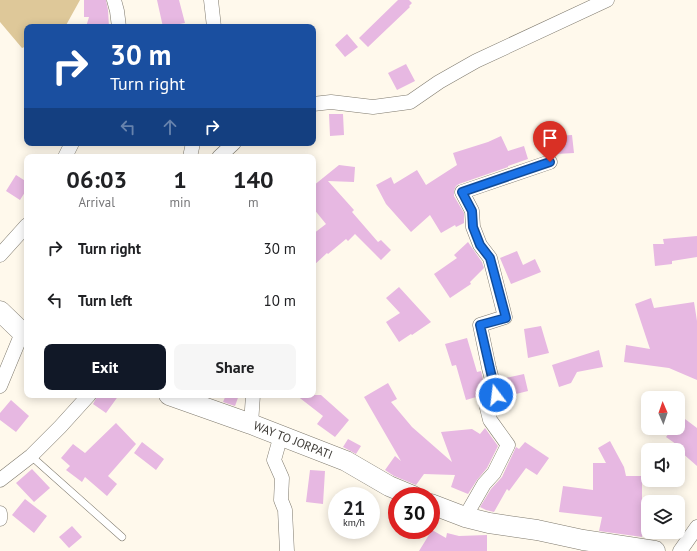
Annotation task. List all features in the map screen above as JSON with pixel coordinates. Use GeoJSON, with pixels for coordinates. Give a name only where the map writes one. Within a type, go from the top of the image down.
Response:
{"type":"FeatureCollection","features":[{"type":"Feature","properties":{"kind":"street"},"geometry":{"type":"LineString","coordinates":[[114,0],[119,24]]}},
{"type":"Feature","properties":{"kind":"street"},"geometry":{"type":"LineString","coordinates":[[211,0],[214,24]]}},
{"type":"Feature","properties":{"kind":"street"},"geometry":{"type":"LineString","coordinates":[[316,104],[331,102],[373,107],[410,102],[439,82],[476,61],[607,0]]}},
{"type":"Feature","properties":{"kind":"street"},"geometry":{"type":"LineString","coordinates":[[222,154],[231,146]]}},
{"type":"Feature","properties":{"kind":"street"},"geometry":{"type":"LineString","coordinates":[[466,517],[484,484],[494,473],[508,445],[490,420],[486,404],[496,395],[480,325],[506,318],[490,258],[480,245],[473,227],[472,211],[462,192],[550,162]]}},
{"type":"Feature","properties":{"kind":"street"},"geometry":{"type":"LineString","coordinates":[[0,255],[24,228]]}},
{"type":"Feature","properties":{"kind":"street"},"geometry":{"type":"LineString","coordinates":[[0,311],[24,334]]}},
{"type":"Feature","properties":{"kind":"street"},"geometry":{"type":"LineString","coordinates":[[0,386],[24,337]]}},
{"type":"Feature","properties":{"kind":"street"},"geometry":{"type":"LineString","coordinates":[[0,480],[31,456],[86,398]]}},
{"type":"Feature","properties":{"kind":"street","name":"WAY TO JORPATI"},"geometry":{"type":"LineString","coordinates":[[177,398],[251,424],[346,461],[391,487]]}},
{"type":"Feature","properties":{"kind":"street"},"geometry":{"type":"LineString","coordinates":[[251,424],[253,398]]}},
{"type":"Feature","properties":{"kind":"street"},"geometry":{"type":"LineString","coordinates":[[281,436],[274,460],[282,478],[281,500],[285,510],[286,551]]}},
{"type":"Feature","properties":{"kind":"street"},"geometry":{"type":"LineString","coordinates":[[440,507],[466,517],[489,523],[537,530],[583,540],[650,551]]}},
{"type":"Feature","properties":{"kind":"street"},"geometry":{"type":"LineString","coordinates":[[0,513],[0,519]]}},
{"type":"Feature","properties":{"kind":"street"},"geometry":{"type":"LineString","coordinates":[[680,551],[697,527]]}},
{"type":"Feature","properties":{"kind":"lane"},"geometry":{"type":"LineString","coordinates":[[31,456],[122,537]]}},
{"type":"Feature","properties":{"kind":"shaded area"},"geometry":{"type":"Polygon","coordinates":[[[0,0],[80,0],[67,24],[24,24],[24,47],[22,48],[0,22],[0,0]]]}},
{"type":"Feature","properties":{"kind":"building"},"geometry":{"type":"Polygon","coordinates":[[[84,0],[106,0],[109,24],[87,24],[89,17],[84,17],[84,0]]]}},
{"type":"Feature","properties":{"kind":"building"},"geometry":{"type":"Polygon","coordinates":[[[157,0],[179,0],[185,23],[162,24],[157,0]]]}},
{"type":"Feature","properties":{"kind":"building"},"geometry":{"type":"Polygon","coordinates":[[[398,0],[409,0],[412,3],[409,6],[410,7],[368,47],[359,38],[398,0]]]}},
{"type":"Feature","properties":{"kind":"building"},"geometry":{"type":"Polygon","coordinates":[[[347,34],[358,47],[345,57],[335,45],[347,34]]]}},
{"type":"Feature","properties":{"kind":"building"},"geometry":{"type":"Polygon","coordinates":[[[406,64],[415,81],[397,90],[388,73],[406,64]]]}},
{"type":"Feature","properties":{"kind":"building"},"geometry":{"type":"Polygon","coordinates":[[[329,114],[343,114],[344,135],[330,136],[329,114]]]}},
{"type":"Feature","properties":{"kind":"building"},"geometry":{"type":"Polygon","coordinates":[[[572,135],[574,153],[557,154],[555,136],[572,135]]]}},
{"type":"Feature","properties":{"kind":"building"},"geometry":{"type":"Polygon","coordinates":[[[501,136],[508,151],[524,146],[528,159],[456,186],[454,196],[464,213],[464,223],[456,227],[455,225],[441,233],[430,215],[411,232],[386,204],[376,185],[391,177],[394,184],[417,170],[426,185],[457,165],[453,153],[488,142],[501,136]]]}},
{"type":"Feature","properties":{"kind":"building"},"geometry":{"type":"Polygon","coordinates":[[[339,165],[355,167],[354,182],[328,181],[354,210],[352,212],[378,242],[381,240],[391,250],[381,260],[355,234],[348,241],[346,239],[328,254],[327,253],[316,263],[316,232],[326,224],[316,212],[316,184],[339,165]]]}},
{"type":"Feature","properties":{"kind":"building"},"geometry":{"type":"Polygon","coordinates":[[[16,175],[24,180],[24,194],[20,200],[6,191],[16,175]]]}},
{"type":"Feature","properties":{"kind":"building"},"geometry":{"type":"Polygon","coordinates":[[[697,236],[697,257],[672,261],[672,264],[655,266],[653,244],[664,244],[663,239],[697,236]]]}},
{"type":"Feature","properties":{"kind":"building"},"geometry":{"type":"Polygon","coordinates":[[[468,242],[482,262],[484,268],[470,282],[471,284],[450,298],[434,274],[457,258],[454,255],[468,242]]]}},
{"type":"Feature","properties":{"kind":"building"},"geometry":{"type":"Polygon","coordinates":[[[517,251],[523,265],[535,259],[541,272],[511,284],[500,258],[517,251]]]}},
{"type":"Feature","properties":{"kind":"building"},"geometry":{"type":"Polygon","coordinates":[[[399,287],[431,322],[399,342],[386,322],[400,313],[386,298],[399,287]]]}},
{"type":"Feature","properties":{"kind":"building"},"geometry":{"type":"Polygon","coordinates":[[[651,298],[654,308],[694,302],[697,321],[697,380],[669,368],[624,362],[626,345],[650,349],[635,304],[651,298]]]}},
{"type":"Feature","properties":{"kind":"building"},"geometry":{"type":"Polygon","coordinates":[[[541,326],[549,353],[528,358],[524,329],[541,326]]]}},
{"type":"Feature","properties":{"kind":"building"},"geometry":{"type":"Polygon","coordinates":[[[467,338],[477,372],[481,371],[486,392],[483,395],[466,400],[456,365],[452,366],[445,344],[467,338]]]}},
{"type":"Feature","properties":{"kind":"building"},"geometry":{"type":"Polygon","coordinates":[[[599,350],[603,367],[577,372],[571,383],[559,387],[552,365],[599,350]]]}},
{"type":"Feature","properties":{"kind":"building"},"geometry":{"type":"Polygon","coordinates":[[[524,374],[528,391],[504,397],[501,379],[524,374]]]}},
{"type":"Feature","properties":{"kind":"building"},"geometry":{"type":"Polygon","coordinates":[[[388,383],[397,399],[391,402],[412,427],[452,462],[441,432],[472,429],[480,434],[485,428],[498,446],[487,468],[468,494],[451,487],[455,475],[424,474],[416,485],[394,476],[385,470],[395,456],[401,461],[364,397],[388,383]]]}},
{"type":"Feature","properties":{"kind":"building"},"geometry":{"type":"Polygon","coordinates":[[[316,395],[321,395],[349,420],[335,437],[317,424],[323,416],[300,398],[316,398],[316,395]]]}},
{"type":"Feature","properties":{"kind":"building"},"geometry":{"type":"Polygon","coordinates":[[[96,398],[117,398],[106,413],[93,404],[96,398]]]}},
{"type":"Feature","properties":{"kind":"building"},"geometry":{"type":"Polygon","coordinates":[[[225,398],[238,398],[235,406],[223,402],[225,398]]]}},
{"type":"Feature","properties":{"kind":"building"},"geometry":{"type":"Polygon","coordinates":[[[11,400],[29,416],[16,432],[0,420],[0,413],[11,400]]]}},
{"type":"Feature","properties":{"kind":"building"},"geometry":{"type":"Polygon","coordinates":[[[685,419],[697,428],[697,466],[685,456],[685,443],[674,443],[666,437],[668,435],[685,435],[685,419]]]}},
{"type":"Feature","properties":{"kind":"building"},"geometry":{"type":"Polygon","coordinates":[[[116,423],[136,444],[108,476],[117,484],[107,496],[85,477],[82,482],[66,470],[70,466],[61,458],[73,444],[85,453],[116,423]]]}},
{"type":"Feature","properties":{"kind":"building"},"geometry":{"type":"Polygon","coordinates":[[[348,439],[361,446],[356,454],[343,447],[348,439]]]}},
{"type":"Feature","properties":{"kind":"building"},"geometry":{"type":"Polygon","coordinates":[[[610,441],[624,467],[626,476],[641,476],[641,537],[599,531],[602,517],[559,512],[563,486],[593,490],[593,463],[606,463],[598,448],[610,441]]]}},
{"type":"Feature","properties":{"kind":"building"},"geometry":{"type":"Polygon","coordinates":[[[142,442],[164,459],[156,470],[134,453],[142,442]]]}},
{"type":"Feature","properties":{"kind":"building"},"geometry":{"type":"Polygon","coordinates":[[[525,442],[549,458],[537,475],[526,468],[509,491],[507,489],[494,512],[480,507],[491,489],[502,477],[516,447],[519,449],[525,442]]]}},
{"type":"Feature","properties":{"kind":"building"},"geometry":{"type":"Polygon","coordinates":[[[32,469],[50,488],[34,502],[16,483],[32,469]]]}},
{"type":"Feature","properties":{"kind":"building"},"geometry":{"type":"Polygon","coordinates":[[[310,470],[325,471],[323,504],[306,502],[310,470]]]}},
{"type":"Feature","properties":{"kind":"building"},"geometry":{"type":"Polygon","coordinates":[[[25,499],[47,516],[34,533],[12,515],[25,499]]]}},
{"type":"Feature","properties":{"kind":"building"},"geometry":{"type":"Polygon","coordinates":[[[72,526],[82,537],[69,548],[59,537],[72,526]]]}},
{"type":"Feature","properties":{"kind":"building"},"geometry":{"type":"Polygon","coordinates":[[[447,533],[459,536],[487,535],[487,551],[419,551],[426,539],[440,539],[440,535],[446,538],[447,533]]]}},
{"type":"Feature","properties":{"kind":"route"},"geometry":{"type":"LineString","coordinates":[[496,395],[480,325],[506,318],[490,258],[480,245],[473,227],[472,211],[462,192],[550,162]]}}]}
